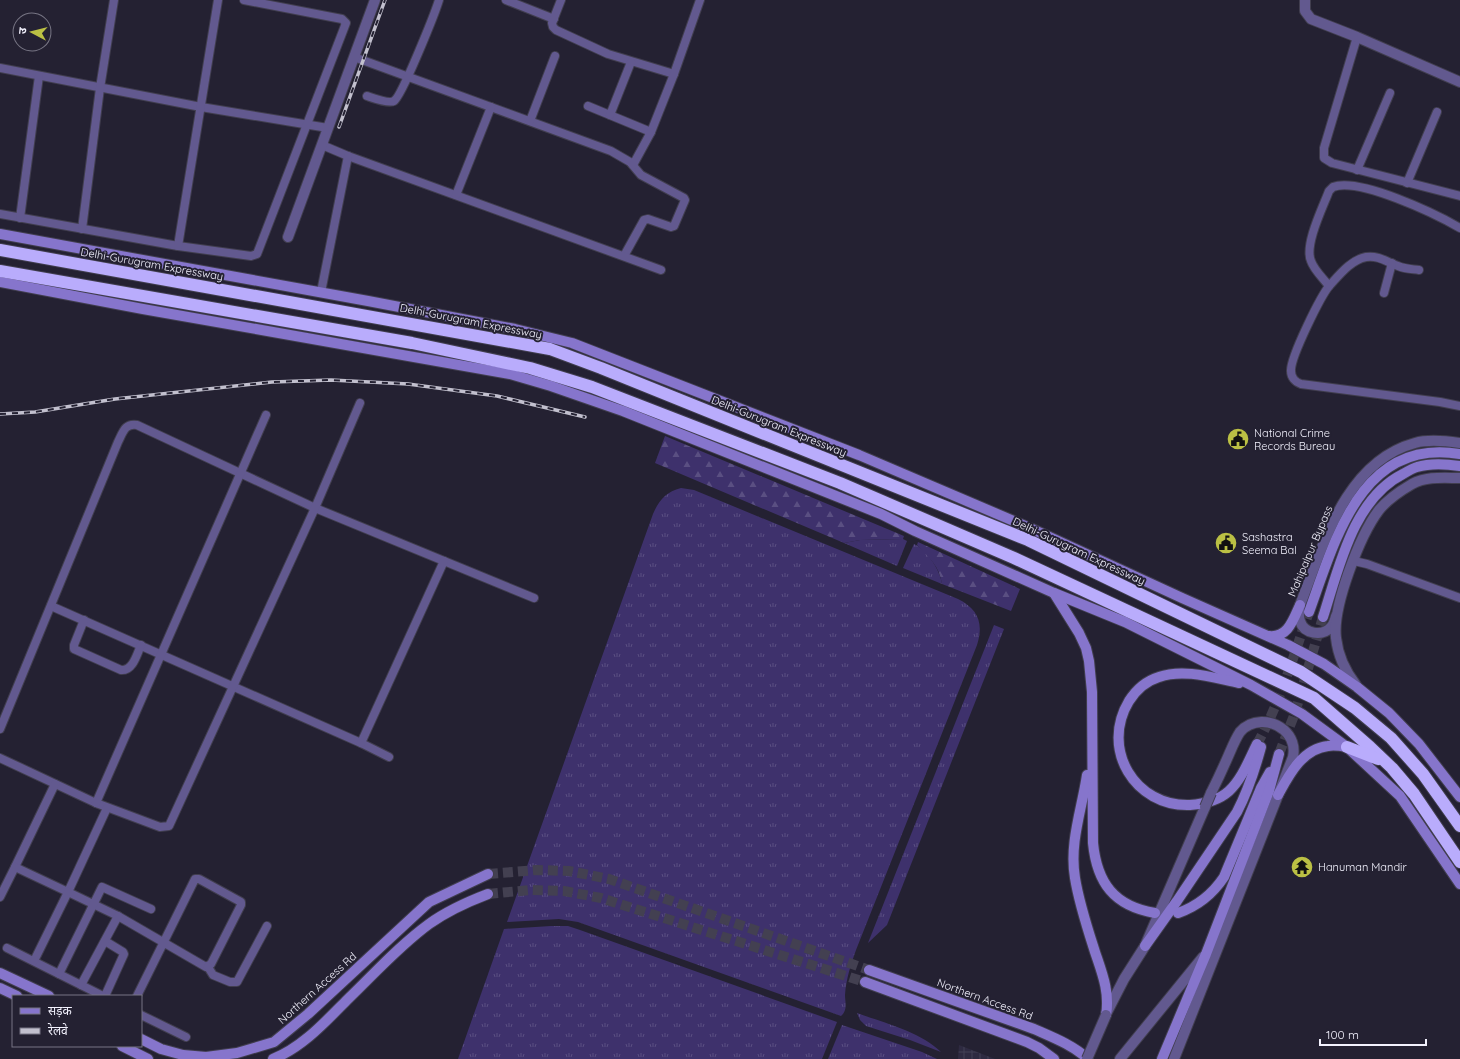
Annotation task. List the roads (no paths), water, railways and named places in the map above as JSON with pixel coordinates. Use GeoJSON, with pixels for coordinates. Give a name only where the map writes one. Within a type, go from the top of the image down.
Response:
{"type":"FeatureCollection","features":[{"type":"Feature","properties":{"kind":"highway","name":"Delhi-Gurugram Expressway"},"geometry":{"type":"LineString","coordinates":[[0,250],[550,349],[601,368],[1028,540],[1301,672],[1355,708],[1391,738],[1423,774],[1460,826]]}},
{"type":"Feature","properties":{"kind":"highway"},"geometry":{"type":"LineString","coordinates":[[0,270],[412,343],[530,368],[592,386],[840,483],[1014,558],[1308,695],[1320,703],[1385,761],[1414,794],[1460,862]]}},
{"type":"Feature","properties":{"kind":"highway"},"geometry":{"type":"LineString","coordinates":[[1347,747],[1385,761]]}},
{"type":"Feature","properties":{"kind":"main road"},"geometry":{"type":"LineString","coordinates":[[0,234],[321,292],[515,329],[572,343],[858,455],[1030,528],[1269,636],[1324,664],[1357,686],[1389,713],[1419,744],[1460,797]]}},
{"type":"Feature","properties":{"kind":"main road"},"geometry":{"type":"LineString","coordinates":[[0,282],[510,374],[551,386],[623,411],[881,514],[915,531],[1054,593],[1125,622],[1251,685],[1302,714],[1347,747],[1400,796],[1460,884]]}},
{"type":"Feature","properties":{"kind":"main road"},"geometry":{"type":"LineString","coordinates":[[1309,612],[1350,509],[1371,482],[1391,466],[1415,455],[1434,452],[1460,454]]}},
{"type":"Feature","properties":{"kind":"main road"},"geometry":{"type":"LineString","coordinates":[[1323,617],[1339,564],[1350,538],[1362,514],[1382,489],[1398,477],[1417,467],[1435,464],[1460,466]]}},
{"type":"Feature","properties":{"kind":"main road"},"geometry":{"type":"LineString","coordinates":[[1054,593],[1079,633],[1086,648],[1091,676],[1093,843],[1094,856],[1098,869],[1116,897],[1125,904],[1135,909],[1155,913]]}},
{"type":"Feature","properties":{"kind":"main road"},"geometry":{"type":"LineString","coordinates":[[1269,636],[1284,633],[1288,629],[1300,605]]}},
{"type":"Feature","properties":{"kind":"main road"},"geometry":{"type":"LineString","coordinates":[[1145,946],[1237,812],[1248,788],[1259,746],[1228,792],[1215,799],[1202,803],[1187,805],[1163,802],[1141,788],[1132,779],[1124,765],[1119,744],[1121,718],[1126,706],[1140,688],[1159,676],[1189,673],[1251,685]]}},
{"type":"Feature","properties":{"kind":"main road"},"geometry":{"type":"LineString","coordinates":[[1092,720],[1089,763],[1075,836],[1073,868],[1082,911],[1106,988],[1106,1015]]}},
{"type":"Feature","properties":{"kind":"main road"},"geometry":{"type":"LineString","coordinates":[[1278,795],[1289,775],[1311,752],[1317,748],[1328,746],[1347,747]]}},
{"type":"Feature","properties":{"kind":"main road"},"geometry":{"type":"LineString","coordinates":[[1162,1059],[1206,954],[1269,791],[1278,757],[1261,788],[1224,877],[1217,887],[1201,902],[1194,907],[1178,913]]}},
{"type":"Feature","properties":{"kind":"main road","name":"Northern Access Rd"},"geometry":{"type":"LineString","coordinates":[[143,1040],[161,1049],[183,1055],[206,1057],[238,1054],[274,1042],[308,1014],[429,902],[488,874]]}},
{"type":"Feature","properties":{"kind":"main road"},"geometry":{"type":"LineString","coordinates":[[273,1059],[309,1037],[404,945],[429,924],[456,907],[488,894]]}},
{"type":"Feature","properties":{"kind":"main road","name":"Northern Access Rd"},"geometry":{"type":"LineString","coordinates":[[869,970],[1034,1029],[1074,1048],[1087,1059]]}},
{"type":"Feature","properties":{"kind":"main road"},"geometry":{"type":"LineString","coordinates":[[0,973],[47,995]]}},
{"type":"Feature","properties":{"kind":"main road"},"geometry":{"type":"LineString","coordinates":[[865,982],[1027,1042],[1039,1048],[1054,1059]]}},
{"type":"Feature","properties":{"kind":"main road"},"geometry":{"type":"LineString","coordinates":[[0,988],[14,995]]}},
{"type":"Feature","properties":{"kind":"main road"},"geometry":{"type":"LineString","coordinates":[[124,1047],[148,1059]]}},
{"type":"Feature","properties":{"kind":"main road"},"geometry":{"type":"LineString","coordinates":[[138,1054],[140,1047]]}},
{"type":"Feature","properties":{"kind":"street"},"geometry":{"type":"LineString","coordinates":[[82,229],[100,88],[114,0]]}},
{"type":"Feature","properties":{"kind":"street"},"geometry":{"type":"LineString","coordinates":[[178,246],[218,0]]}},
{"type":"Feature","properties":{"kind":"street"},"geometry":{"type":"LineString","coordinates":[[0,214],[178,246],[251,256],[257,254],[345,21],[342,19],[244,0]]}},
{"type":"Feature","properties":{"kind":"street"},"geometry":{"type":"LineString","coordinates":[[288,237],[375,0]]}},
{"type":"Feature","properties":{"kind":"street"},"geometry":{"type":"LineString","coordinates":[[367,96],[386,101],[394,101],[408,77],[439,0]]}},
{"type":"Feature","properties":{"kind":"street"},"geometry":{"type":"LineString","coordinates":[[506,0],[554,19]]}},
{"type":"Feature","properties":{"kind":"street"},"geometry":{"type":"LineString","coordinates":[[561,0],[552,25],[556,30],[608,54],[674,74]]}},
{"type":"Feature","properties":{"kind":"street"},"geometry":{"type":"LineString","coordinates":[[633,165],[651,132],[674,74],[700,0]]}},
{"type":"Feature","properties":{"kind":"street"},"geometry":{"type":"LineString","coordinates":[[1305,0],[1305,11],[1310,19],[1357,36],[1460,82]]}},
{"type":"Feature","properties":{"kind":"street"},"geometry":{"type":"LineString","coordinates":[[1357,36],[1324,158],[1328,161],[1357,170],[1407,183],[1459,194]]}},
{"type":"Feature","properties":{"kind":"street"},"geometry":{"type":"LineString","coordinates":[[530,121],[555,56]]}},
{"type":"Feature","properties":{"kind":"street"},"geometry":{"type":"LineString","coordinates":[[354,57],[611,151],[620,155],[633,165],[641,175],[683,196],[685,200],[675,224],[672,227],[648,219],[644,220],[624,256]]}},
{"type":"Feature","properties":{"kind":"street"},"geometry":{"type":"LineString","coordinates":[[610,115],[631,62]]}},
{"type":"Feature","properties":{"kind":"street"},"geometry":{"type":"LineString","coordinates":[[0,68],[201,107],[328,128]]}},
{"type":"Feature","properties":{"kind":"street"},"geometry":{"type":"LineString","coordinates":[[20,218],[39,76]]}},
{"type":"Feature","properties":{"kind":"street"},"geometry":{"type":"LineString","coordinates":[[1357,170],[1390,93]]}},
{"type":"Feature","properties":{"kind":"street"},"geometry":{"type":"LineString","coordinates":[[588,106],[651,132]]}},
{"type":"Feature","properties":{"kind":"street"},"geometry":{"type":"LineString","coordinates":[[456,195],[491,107]]}},
{"type":"Feature","properties":{"kind":"street"},"geometry":{"type":"LineString","coordinates":[[1407,183],[1437,112]]}},
{"type":"Feature","properties":{"kind":"street"},"geometry":{"type":"LineString","coordinates":[[322,145],[348,156],[661,270]]}},
{"type":"Feature","properties":{"kind":"street"},"geometry":{"type":"LineString","coordinates":[[321,292],[348,156]]}},
{"type":"Feature","properties":{"kind":"street"},"geometry":{"type":"LineString","coordinates":[[1329,286],[1313,266],[1310,251],[1313,235],[1329,190],[1335,186],[1355,186],[1376,192],[1424,210],[1460,228]]}},
{"type":"Feature","properties":{"kind":"street"},"geometry":{"type":"LineString","coordinates":[[1419,270],[1408,269],[1374,257],[1362,259],[1344,270],[1329,286],[1295,353],[1290,372],[1294,380],[1301,384],[1440,402],[1460,406]]}},
{"type":"Feature","properties":{"kind":"street"},"geometry":{"type":"LineString","coordinates":[[1384,293],[1392,263]]}},
{"type":"Feature","properties":{"kind":"street"},"geometry":{"type":"LineString","coordinates":[[0,758],[107,808],[160,827],[169,826],[315,508],[360,403]]}},
{"type":"Feature","properties":{"kind":"street"},"geometry":{"type":"LineString","coordinates":[[96,803],[266,415]]}},
{"type":"Feature","properties":{"kind":"street"},"geometry":{"type":"LineString","coordinates":[[0,729],[118,442],[126,427],[129,425],[137,425],[315,508],[534,598]]}},
{"type":"Feature","properties":{"kind":"street","name":"Mahipalpur Bypass"},"geometry":{"type":"LineString","coordinates":[[1300,605],[1327,536],[1338,514],[1354,487],[1370,468],[1378,460],[1391,452],[1416,442],[1428,441],[1460,443]]}},
{"type":"Feature","properties":{"kind":"street"},"geometry":{"type":"LineString","coordinates":[[1300,605],[1300,622],[1306,629],[1313,633],[1322,632],[1331,627],[1354,560],[1368,527],[1379,510],[1392,497],[1414,483],[1433,478],[1460,478]]}},
{"type":"Feature","properties":{"kind":"street"},"geometry":{"type":"LineString","coordinates":[[1354,560],[1460,598]]}},
{"type":"Feature","properties":{"kind":"street"},"geometry":{"type":"LineString","coordinates":[[361,743],[444,561]]}},
{"type":"Feature","properties":{"kind":"street"},"geometry":{"type":"LineString","coordinates":[[51,606],[234,686],[389,757]]}},
{"type":"Feature","properties":{"kind":"street"},"geometry":{"type":"LineString","coordinates":[[1336,616],[1336,637],[1341,660],[1345,669],[1357,686]]}},
{"type":"Feature","properties":{"kind":"street"},"geometry":{"type":"LineString","coordinates":[[84,620],[74,645],[75,650],[124,671],[130,668],[137,655],[140,645]]}},
{"type":"Feature","properties":{"kind":"street"},"geometry":{"type":"LineString","coordinates":[[1087,1059],[1106,1015],[1124,979],[1145,946],[1211,794],[1240,733],[1249,725],[1267,722],[1286,731],[1293,742],[1293,757],[1174,1059]]}},
{"type":"Feature","properties":{"kind":"street"},"geometry":{"type":"LineString","coordinates":[[0,897],[54,784]]}},
{"type":"Feature","properties":{"kind":"street"},"geometry":{"type":"LineString","coordinates":[[34,961],[107,808]]}},
{"type":"Feature","properties":{"kind":"street"},"geometry":{"type":"LineString","coordinates":[[15,867],[118,916],[208,967],[213,975],[230,982],[237,982],[267,926]]}},
{"type":"Feature","properties":{"kind":"street"},"geometry":{"type":"LineString","coordinates":[[138,995],[196,878],[240,901],[241,905],[219,950],[208,967]]}},
{"type":"Feature","properties":{"kind":"street"},"geometry":{"type":"LineString","coordinates":[[59,974],[103,886],[151,909]]}},
{"type":"Feature","properties":{"kind":"street"},"geometry":{"type":"LineString","coordinates":[[81,985],[118,916]]}},
{"type":"Feature","properties":{"kind":"street"},"geometry":{"type":"LineString","coordinates":[[104,995],[124,954],[105,941]]}},
{"type":"Feature","properties":{"kind":"street"},"geometry":{"type":"LineString","coordinates":[[7,948],[102,995]]}},
{"type":"Feature","properties":{"kind":"street"},"geometry":{"type":"LineString","coordinates":[[1120,1059],[1206,954]]}},
{"type":"Feature","properties":{"kind":"street"},"geometry":{"type":"LineString","coordinates":[[142,1015],[186,1037]]}},
{"type":"Feature","properties":{"kind":"tunnel"},"geometry":{"type":"LineString","coordinates":[[1257,744],[1273,712],[1292,663],[1309,612]]}},
{"type":"Feature","properties":{"kind":"tunnel"},"geometry":{"type":"LineString","coordinates":[[1279,754],[1295,713],[1323,617]]}},
{"type":"Feature","properties":{"kind":"tunnel"},"geometry":{"type":"LineString","coordinates":[[488,874],[537,870],[569,871],[609,879],[869,970]]}},
{"type":"Feature","properties":{"kind":"tunnel"},"geometry":{"type":"LineString","coordinates":[[488,894],[530,890],[564,891],[601,898],[865,982]]}},
{"type":"Feature","properties":{"kind":"railway"},"geometry":{"type":"LineString","coordinates":[[339,127],[385,0]]}},
{"type":"Feature","properties":{"kind":"railway"},"geometry":{"type":"LineString","coordinates":[[0,414],[35,412],[115,399],[272,382],[331,380],[408,384],[497,396],[585,417]]}},
{"type":"Feature","properties":{"kind":"place","name":"National Crime Records Bureau"},"geometry":{"type":"Point","coordinates":[1238,439]}},
{"type":"Feature","properties":{"kind":"place","name":"Sashastra Seema Bal"},"geometry":{"type":"Point","coordinates":[1226,543]}},
{"type":"Feature","properties":{"kind":"place","name":"Hanuman Mandir"},"geometry":{"type":"Point","coordinates":[1302,867]}}]}
